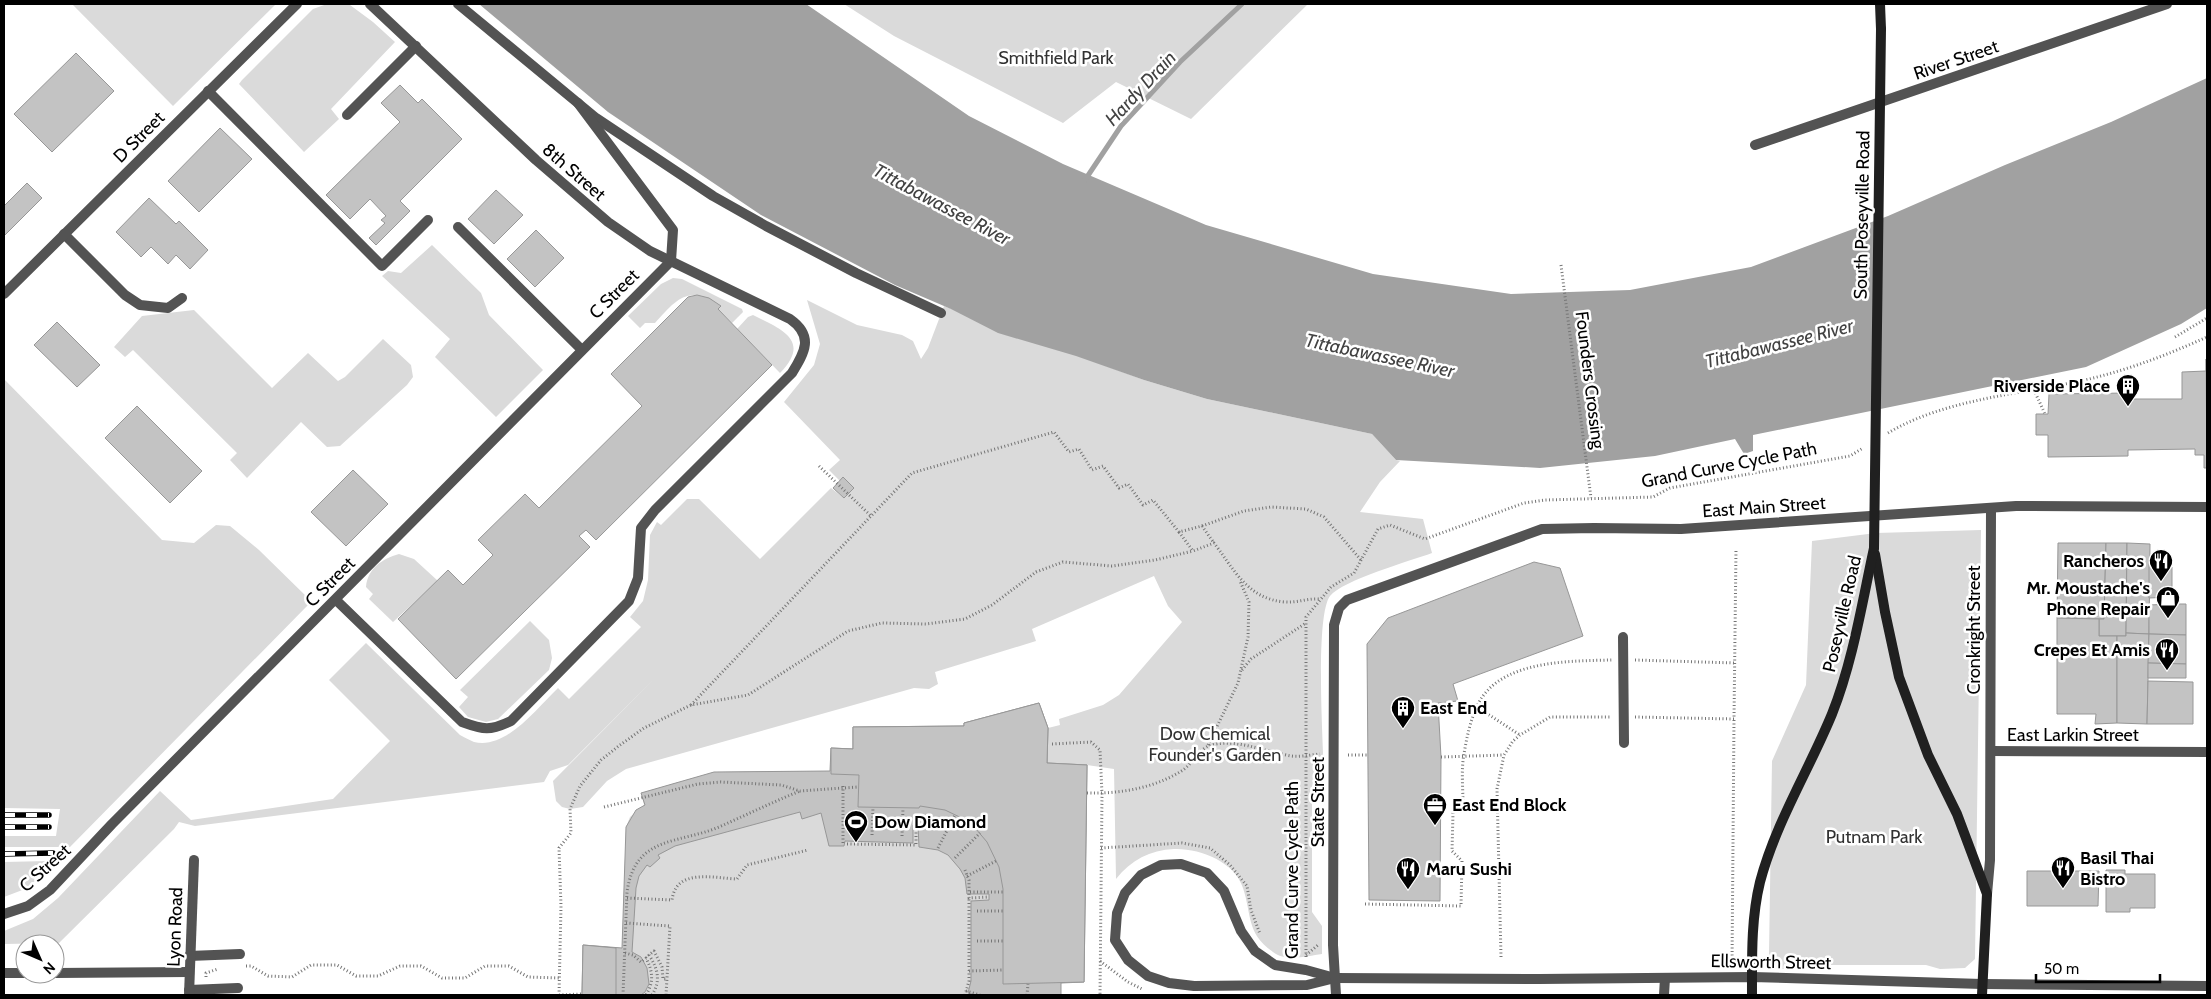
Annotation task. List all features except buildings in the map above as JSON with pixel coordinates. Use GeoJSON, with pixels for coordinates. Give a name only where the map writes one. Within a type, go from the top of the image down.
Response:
{"type":"FeatureCollection","features":[{"type":"Feature","properties":{"kind":"main road","name":"South Poseyville Road"},"geometry":{"type":"LineString","coordinates":[[1874,548],[1880,4]]}},
{"type":"Feature","properties":{"kind":"main road","name":"Poseyville Road"},"geometry":{"type":"LineString","coordinates":[[1874,548],[1899,677],[1928,756],[1957,814],[1987,894]]}},
{"type":"Feature","properties":{"kind":"main road","name":"Poseyville Road"},"geometry":{"type":"LineString","coordinates":[[1752,995],[1753,924],[1760,882],[1788,806],[1819,743],[1844,681],[1874,548]]}},
{"type":"Feature","properties":{"kind":"main road"},"geometry":{"type":"LineString","coordinates":[[1982,995],[1987,894]]}},
{"type":"Feature","properties":{"kind":"street","name":"D Street"},"geometry":{"type":"LineString","coordinates":[[4,294],[297,4]]}},
{"type":"Feature","properties":{"kind":"street","name":"8th Street"},"geometry":{"type":"LineString","coordinates":[[336,600],[462,722],[479,728],[496,729],[511,721],[629,601],[638,578],[642,528],[655,510],[792,373],[804,355],[806,339],[799,325],[790,319],[650,251],[630,238],[582,201],[536,160],[370,4]]}},
{"type":"Feature","properties":{"kind":"street"},"geometry":{"type":"LineString","coordinates":[[458,4],[578,103],[713,196],[766,226],[942,314]]}},
{"type":"Feature","properties":{"kind":"street","name":"River Street"},"geometry":{"type":"LineString","coordinates":[[1755,145],[2167,4]]}},
{"type":"Feature","properties":{"kind":"street"},"geometry":{"type":"LineString","coordinates":[[348,115],[416,46]]}},
{"type":"Feature","properties":{"kind":"street"},"geometry":{"type":"LineString","coordinates":[[208,91],[382,266],[428,220]]}},
{"type":"Feature","properties":{"kind":"street"},"geometry":{"type":"LineString","coordinates":[[578,103],[672,230],[671,261]]}},
{"type":"Feature","properties":{"kind":"street"},"geometry":{"type":"LineString","coordinates":[[458,227],[581,349]]}},
{"type":"Feature","properties":{"kind":"street"},"geometry":{"type":"LineString","coordinates":[[64,234],[125,295],[140,305],[168,308],[182,298]]}},
{"type":"Feature","properties":{"kind":"street","name":"C Street"},"geometry":{"type":"LineString","coordinates":[[4,914],[28,906],[50,890],[112,824],[336,600],[581,349],[671,261]]}},
{"type":"Feature","properties":{"kind":"street","name":"East Main Street"},"geometry":{"type":"LineString","coordinates":[[1339,608],[1348,600],[1542,529],[1682,529],[2016,506],[2207,507]]}},
{"type":"Feature","properties":{"kind":"street","name":"Cronkright Street"},"geometry":{"type":"LineString","coordinates":[[1991,508],[1991,751]]}},
{"type":"Feature","properties":{"kind":"street","name":"State Street"},"geometry":{"type":"LineString","coordinates":[[1336,995],[1333,945],[1334,626],[1339,608]]}},
{"type":"Feature","properties":{"kind":"street"},"geometry":{"type":"LineString","coordinates":[[1623,637],[1624,743]]}},
{"type":"Feature","properties":{"kind":"street","name":"East Larkin Street"},"geometry":{"type":"LineString","coordinates":[[1987,894],[1990,860],[1991,751],[2207,752]]}},
{"type":"Feature","properties":{"kind":"street","name":"Lyon Road"},"geometry":{"type":"LineString","coordinates":[[189,993],[194,860]]}},
{"type":"Feature","properties":{"kind":"street"},"geometry":{"type":"LineString","coordinates":[[1181,864],[1207,873],[1224,891],[1241,931],[1255,951],[1275,965],[1306,970],[1335,978],[1307,985],[1194,986],[1169,983],[1148,976],[1128,960],[1115,940],[1117,913],[1125,893],[1141,875],[1161,865],[1181,864]]}},
{"type":"Feature","properties":{"kind":"street"},"geometry":{"type":"LineString","coordinates":[[189,956],[240,954]]}},
{"type":"Feature","properties":{"kind":"street"},"geometry":{"type":"LineString","coordinates":[[65,973],[189,972]]}},
{"type":"Feature","properties":{"kind":"street","name":"Ellsworth Street"},"geometry":{"type":"LineString","coordinates":[[1335,978],[1752,977],[1982,984],[2207,986]]}},
{"type":"Feature","properties":{"kind":"street"},"geometry":{"type":"LineString","coordinates":[[1664,995],[1665,978]]}},
{"type":"Feature","properties":{"kind":"street"},"geometry":{"type":"LineString","coordinates":[[189,993],[238,988]]}},
{"type":"Feature","properties":{"kind":"path","name":"Founders Crossing"},"geometry":{"type":"LineString","coordinates":[[1561,265],[1590,498]]}},
{"type":"Feature","properties":{"kind":"path"},"geometry":{"type":"LineString","coordinates":[[2175,337],[2207,318]]}},
{"type":"Feature","properties":{"kind":"path"},"geometry":{"type":"LineString","coordinates":[[1881,437],[1905,423],[1948,408],[2123,370],[2155,360],[2207,337]]}},
{"type":"Feature","properties":{"kind":"path"},"geometry":{"type":"LineString","coordinates":[[2034,390],[2045,414]]}},
{"type":"Feature","properties":{"kind":"path"},"geometry":{"type":"LineString","coordinates":[[691,705],[912,473],[1054,432],[1069,452],[1079,449],[1092,470],[1103,466],[1119,488],[1128,484],[1143,505],[1153,500],[1193,551]]}},
{"type":"Feature","properties":{"kind":"path","name":"Grand Curve Cycle Path"},"geometry":{"type":"LineString","coordinates":[[1306,970],[1304,894],[1307,755],[1306,617],[1331,587],[1354,573],[1378,529],[1390,525],[1425,539],[1524,503],[1545,500],[1653,497],[1670,488],[1850,456],[1865,446]]}},
{"type":"Feature","properties":{"kind":"path"},"geometry":{"type":"LineString","coordinates":[[819,466],[871,516]]}},
{"type":"Feature","properties":{"kind":"path"},"geometry":{"type":"LineString","coordinates":[[1179,532],[1244,511],[1271,507],[1306,509],[1324,517],[1361,560]]}},
{"type":"Feature","properties":{"kind":"path"},"geometry":{"type":"LineString","coordinates":[[1087,794],[1102,794],[1157,784],[1184,769],[1208,746],[1238,683],[1248,637],[1249,602],[1240,580],[1202,526]]}},
{"type":"Feature","properties":{"kind":"path"},"geometry":{"type":"LineString","coordinates":[[582,994],[559,995],[561,906],[559,848],[571,833],[570,809],[580,786],[601,760],[620,745],[644,728],[691,705],[748,695],[848,631],[882,623],[926,624],[965,619],[992,605],[1036,572],[1063,562],[1112,566],[1156,560],[1214,544]]}},
{"type":"Feature","properties":{"kind":"path"},"geometry":{"type":"LineString","coordinates":[[1240,580],[1261,595],[1284,602],[1320,599]]}},
{"type":"Feature","properties":{"kind":"path"},"geometry":{"type":"LineString","coordinates":[[1241,670],[1251,659],[1306,624]]}},
{"type":"Feature","properties":{"kind":"path"},"geometry":{"type":"LineString","coordinates":[[1365,904],[1461,906],[1462,861],[1452,852],[1453,813],[1463,804],[1463,756],[1478,707],[1482,696],[1496,682],[1530,666],[1624,660],[1735,664]]}},
{"type":"Feature","properties":{"kind":"path"},"geometry":{"type":"LineString","coordinates":[[1478,707],[1520,735]]}},
{"type":"Feature","properties":{"kind":"path"},"geometry":{"type":"LineString","coordinates":[[1732,969],[1734,719]]}},
{"type":"Feature","properties":{"kind":"path"},"geometry":{"type":"LineString","coordinates":[[1052,744],[1092,742],[1100,750],[1102,794],[1100,995]]}},
{"type":"Feature","properties":{"kind":"path"},"geometry":{"type":"LineString","coordinates":[[1208,746],[1229,742],[1259,747],[1286,755],[1320,754]]}},
{"type":"Feature","properties":{"kind":"path"},"geometry":{"type":"LineString","coordinates":[[1348,755],[1366,755]]}},
{"type":"Feature","properties":{"kind":"path"},"geometry":{"type":"LineString","coordinates":[[1440,756],[1504,756]]}},
{"type":"Feature","properties":{"kind":"path"},"geometry":{"type":"LineString","coordinates":[[604,807],[698,784],[721,782],[781,785],[800,791]]}},
{"type":"Feature","properties":{"kind":"path"},"geometry":{"type":"LineString","coordinates":[[623,995],[627,898],[630,874],[638,860],[659,845],[718,828],[800,791],[843,786],[858,787]]}},
{"type":"Feature","properties":{"kind":"path"},"geometry":{"type":"LineString","coordinates":[[843,786],[845,844],[916,845],[916,825]]}},
{"type":"Feature","properties":{"kind":"path"},"geometry":{"type":"LineString","coordinates":[[872,835],[873,807]]}},
{"type":"Feature","properties":{"kind":"path"},"geometry":{"type":"LineString","coordinates":[[902,836],[904,808]]}},
{"type":"Feature","properties":{"kind":"path"},"geometry":{"type":"LineString","coordinates":[[938,848],[955,815]]}},
{"type":"Feature","properties":{"kind":"path"},"geometry":{"type":"LineString","coordinates":[[955,858],[980,833]]}},
{"type":"Feature","properties":{"kind":"path"},"geometry":{"type":"LineString","coordinates":[[627,898],[672,900],[673,891],[682,880],[690,878],[737,879],[747,865],[808,850]]}},
{"type":"Feature","properties":{"kind":"path"},"geometry":{"type":"LineString","coordinates":[[967,876],[996,861]]}},
{"type":"Feature","properties":{"kind":"path"},"geometry":{"type":"LineString","coordinates":[[964,870],[970,892],[968,903],[969,967]]}},
{"type":"Feature","properties":{"kind":"path"},"geometry":{"type":"LineString","coordinates":[[970,892],[1003,892]]}},
{"type":"Feature","properties":{"kind":"path"},"geometry":{"type":"LineString","coordinates":[[969,898],[989,897]]}},
{"type":"Feature","properties":{"kind":"path"},"geometry":{"type":"LineString","coordinates":[[977,911],[1003,911]]}},
{"type":"Feature","properties":{"kind":"path"},"geometry":{"type":"LineString","coordinates":[[626,923],[670,926],[666,995]]}},
{"type":"Feature","properties":{"kind":"path"},"geometry":{"type":"LineString","coordinates":[[977,941],[1003,941]]}},
{"type":"Feature","properties":{"kind":"path"},"geometry":{"type":"LineString","coordinates":[[652,995],[656,988],[658,977],[657,968],[650,955],[654,951],[662,967],[663,979],[667,979]]}},
{"type":"Feature","properties":{"kind":"path"},"geometry":{"type":"LineString","coordinates":[[625,953],[633,955],[641,962],[646,958],[653,976],[651,986],[646,995]]}},
{"type":"Feature","properties":{"kind":"path"},"geometry":{"type":"LineString","coordinates":[[1100,961],[1128,982],[1145,990]]}},
{"type":"Feature","properties":{"kind":"path"},"geometry":{"type":"LineString","coordinates":[[206,974],[226,965]]}},
{"type":"Feature","properties":{"kind":"path"},"geometry":{"type":"LineString","coordinates":[[243,966],[251,966],[268,976],[292,977],[311,965],[337,965],[356,976],[378,976],[400,966],[421,966],[442,978],[465,978],[485,966],[509,966],[528,977],[559,978]]}},
{"type":"Feature","properties":{"kind":"path"},"geometry":{"type":"LineString","coordinates":[[980,995],[966,993],[969,970],[1003,970]]}},
{"type":"Feature","properties":{"kind":"path"},"geometry":{"type":"LineString","coordinates":[[1028,984],[1028,995]]}},
{"type":"Feature","properties":{"kind":"green space"},"geometry":{"type":"Polygon","coordinates":[[[72,4],[276,4],[173,106],[72,4]]]}},
{"type":"Feature","properties":{"kind":"green space"},"geometry":{"type":"Polygon","coordinates":[[[327,4],[350,5],[395,42],[331,109],[339,119],[304,152],[239,84],[313,9],[327,4]]]}},
{"type":"Feature","properties":{"kind":"green space","name":"Smithfield Park"},"geometry":{"type":"Polygon","coordinates":[[[844,4],[1308,4],[1191,119],[1116,82],[1063,123],[894,36],[844,4]]]}},
{"type":"Feature","properties":{"kind":"green space"},"geometry":{"type":"Polygon","coordinates":[[[432,245],[481,293],[489,315],[543,370],[496,417],[435,357],[450,339],[382,276],[388,271],[401,273],[432,245]]]}},
{"type":"Feature","properties":{"kind":"green space"},"geometry":{"type":"Polygon","coordinates":[[[673,278],[682,279],[742,309],[743,312],[732,323],[718,309],[721,306],[710,299],[691,295],[677,301],[655,323],[645,323],[640,328],[628,316],[661,284],[673,278]]]}},
{"type":"Feature","properties":{"kind":"green space","name":"Dow Chemical Founder's Garden"},"geometry":{"type":"Polygon","coordinates":[[[807,300],[857,325],[902,335],[913,341],[921,359],[928,348],[944,306],[1144,380],[1207,399],[1372,434],[1396,460],[1400,461],[1380,482],[1360,512],[1423,519],[1432,553],[1362,577],[1348,584],[1330,596],[1325,608],[1321,653],[1324,775],[1312,786],[1312,912],[1322,926],[1322,954],[1290,958],[1278,955],[1264,945],[1254,931],[1239,879],[1225,864],[1205,854],[1184,849],[1157,851],[1135,861],[1116,879],[1114,769],[1087,765],[1084,982],[1061,983],[1061,995],[582,995],[583,945],[622,948],[626,827],[630,817],[644,805],[641,793],[714,772],[830,771],[831,748],[853,749],[853,727],[964,726],[964,723],[1039,703],[1048,728],[1060,725],[1059,719],[1103,705],[1119,695],[1182,622],[1168,606],[1154,576],[1032,629],[1036,641],[935,672],[938,684],[929,689],[914,688],[626,769],[607,781],[583,807],[570,809],[562,807],[556,801],[553,781],[653,680],[568,765],[550,771],[544,782],[195,826],[179,822],[65,937],[65,934],[15,934],[15,944],[4,944],[4,931],[33,919],[58,898],[160,791],[191,820],[333,799],[390,741],[329,680],[366,643],[460,735],[474,742],[486,743],[498,740],[520,726],[558,688],[569,699],[641,627],[630,617],[643,601],[648,580],[650,535],[657,522],[661,525],[687,499],[699,499],[760,559],[831,488],[844,498],[853,488],[843,477],[840,481],[829,470],[840,460],[784,402],[814,365],[820,344],[807,300]]]}},
{"type":"Feature","properties":{"kind":"green space"},"geometry":{"type":"Polygon","coordinates":[[[194,310],[272,388],[308,353],[338,381],[345,377],[383,339],[411,365],[413,377],[407,385],[340,446],[327,447],[301,422],[247,478],[230,460],[237,453],[133,350],[125,357],[114,347],[142,316],[194,310]]]}},
{"type":"Feature","properties":{"kind":"green space"},"geometry":{"type":"Polygon","coordinates":[[[753,315],[774,325],[789,337],[793,344],[793,352],[789,362],[780,373],[737,329],[748,317],[753,315]]]}},
{"type":"Feature","properties":{"kind":"green space"},"geometry":{"type":"Polygon","coordinates":[[[4,379],[162,540],[194,543],[216,525],[230,526],[259,550],[309,599],[308,605],[70,847],[4,847],[4,836],[56,836],[60,809],[4,808],[4,379]]]}},
{"type":"Feature","properties":{"kind":"green space","name":"Putnam Park"},"geometry":{"type":"Polygon","coordinates":[[[1981,530],[1975,959],[1965,968],[1940,969],[1926,965],[1811,965],[1799,969],[1780,969],[1769,954],[1772,761],[1806,685],[1812,541],[1876,533],[1981,530]]]}},
{"type":"Feature","properties":{"kind":"green space"},"geometry":{"type":"Polygon","coordinates":[[[399,554],[414,559],[438,581],[393,622],[369,599],[373,594],[366,587],[367,580],[377,565],[399,554]]]}},
{"type":"Feature","properties":{"kind":"green space"},"geometry":{"type":"Polygon","coordinates":[[[530,621],[549,640],[552,658],[549,670],[498,719],[486,722],[468,717],[459,707],[468,697],[460,690],[530,621]]]}},
{"type":"Feature","properties":{"kind":"green space"},"geometry":{"type":"Polygon","coordinates":[[[48,861],[56,864],[25,889],[4,897],[4,862],[48,861]]]}},
{"type":"Feature","properties":{"kind":"water","name":"Tittabawassee River"},"geometry":{"type":"Polygon","coordinates":[[[479,4],[806,4],[969,116],[1063,164],[1206,225],[1373,274],[1511,294],[1630,290],[1751,267],[1888,216],[2005,165],[2111,122],[2207,78],[2207,308],[2181,324],[2086,367],[1753,435],[1753,451],[1744,454],[1735,439],[1655,456],[1540,468],[1396,460],[1372,434],[1207,399],[1144,380],[1076,356],[998,333],[951,309],[895,285],[761,215],[608,112],[479,4]]]}},
{"type":"Feature","properties":{"kind":"waterway","name":"Hardy Drain"},"geometry":{"type":"LineString","coordinates":[[1085,180],[1121,126],[1180,62],[1242,4]]}},
{"type":"Feature","properties":{"kind":"railway"},"geometry":{"type":"LineString","coordinates":[[4,815],[49,815]]}},
{"type":"Feature","properties":{"kind":"railway"},"geometry":{"type":"LineString","coordinates":[[4,827],[49,827]]}},
{"type":"Feature","properties":{"kind":"railway"},"geometry":{"type":"LineString","coordinates":[[4,854],[53,853]]}},
{"type":"Feature","properties":{"kind":"place","name":"Riverside Place"},"geometry":{"type":"Point","coordinates":[2128,407]}},
{"type":"Feature","properties":{"kind":"place","name":"Rancheros"},"geometry":{"type":"Point","coordinates":[2161,582]}},
{"type":"Feature","properties":{"kind":"place","name":"Mr. Moustache's Phone Repair"},"geometry":{"type":"Point","coordinates":[2168,619]}},
{"type":"Feature","properties":{"kind":"place","name":"Crepes Et Amis"},"geometry":{"type":"Point","coordinates":[2167,671]}},
{"type":"Feature","properties":{"kind":"place","name":"East End"},"geometry":{"type":"Point","coordinates":[1403,729]}},
{"type":"Feature","properties":{"kind":"place","name":"East End Block"},"geometry":{"type":"Point","coordinates":[1435,826]}},
{"type":"Feature","properties":{"kind":"place","name":"Dow Diamond"},"geometry":{"type":"Point","coordinates":[856,843]}},
{"type":"Feature","properties":{"kind":"place","name":"Basil Thai Bistro"},"geometry":{"type":"Point","coordinates":[2063,889]}},
{"type":"Feature","properties":{"kind":"place","name":"Maru Sushi"},"geometry":{"type":"Point","coordinates":[1408,890]}}]}
